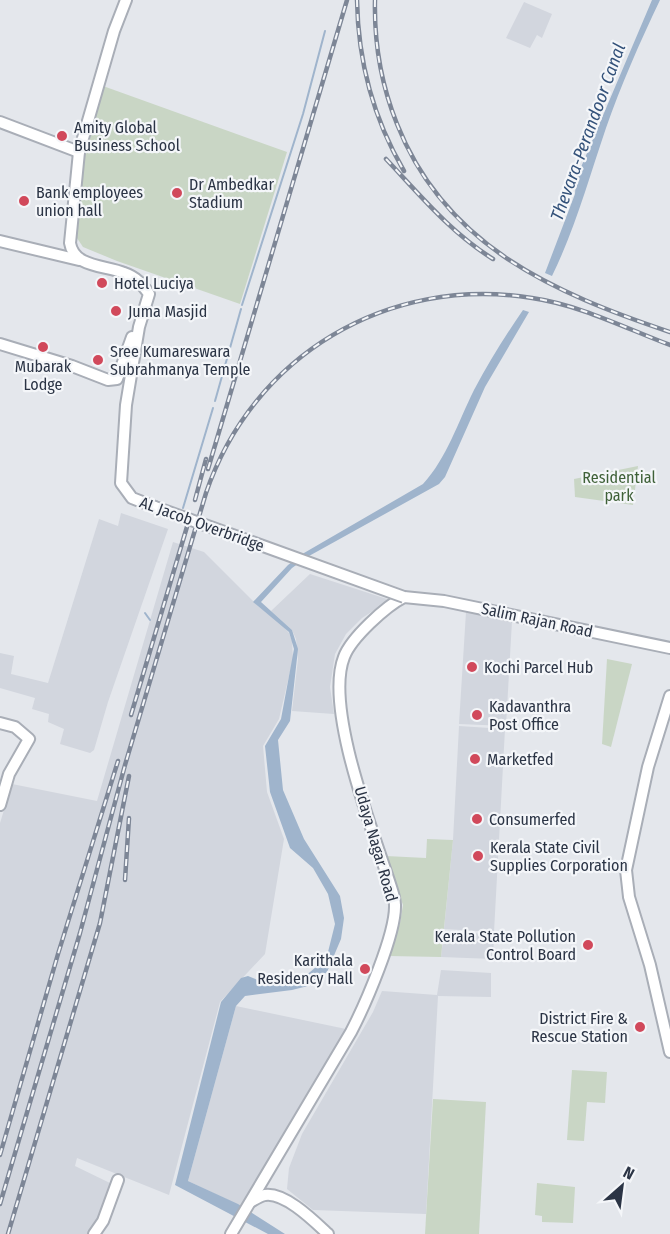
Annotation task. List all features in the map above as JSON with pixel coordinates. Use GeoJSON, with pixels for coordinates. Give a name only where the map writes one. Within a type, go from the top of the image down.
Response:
{"type":"FeatureCollection","features":[{"type":"Feature","properties":{"kind":"street"},"geometry":{"type":"LineString","coordinates":[[79,260],[72,252],[70,243],[79,152],[114,31],[126,0]]}},
{"type":"Feature","properties":{"kind":"street"},"geometry":{"type":"LineString","coordinates":[[0,122],[79,152]]}},
{"type":"Feature","properties":{"kind":"street"},"geometry":{"type":"LineString","coordinates":[[0,241],[124,273],[139,280],[149,294],[139,327],[134,332],[117,379],[108,380],[72,366],[0,344]]}},
{"type":"Feature","properties":{"kind":"street","name":"AL Jacob Overbridge"},"geometry":{"type":"LineString","coordinates":[[139,327],[126,405],[122,464],[122,483],[132,498],[404,597]]}},
{"type":"Feature","properties":{"kind":"street","name":"Salim Rajan Road"},"geometry":{"type":"LineString","coordinates":[[404,597],[444,601],[670,648]]}},
{"type":"Feature","properties":{"kind":"street","name":"Udaya Nagar Road"},"geometry":{"type":"LineString","coordinates":[[234,1229],[364,1008],[394,920],[395,904],[391,887],[347,745],[340,716],[338,692],[344,657],[356,638],[404,597]]}},
{"type":"Feature","properties":{"kind":"street"},"geometry":{"type":"LineString","coordinates":[[670,696],[648,767],[626,870],[629,897],[650,965],[670,1052]]}},
{"type":"Feature","properties":{"kind":"street"},"geometry":{"type":"LineString","coordinates":[[0,723],[15,727],[29,739],[9,774],[0,805]]}},
{"type":"Feature","properties":{"kind":"street"},"geometry":{"type":"LineString","coordinates":[[94,1234],[103,1221],[118,1180]]}},
{"type":"Feature","properties":{"kind":"street"},"geometry":{"type":"LineString","coordinates":[[251,1203],[262,1195],[281,1197],[328,1234]]}},
{"type":"Feature","properties":{"kind":"shaded area"},"geometry":{"type":"Polygon","coordinates":[[[524,2],[552,14],[542,38],[537,35],[530,48],[506,38],[524,2]]]}},
{"type":"Feature","properties":{"kind":"shaded area"},"geometry":{"type":"Polygon","coordinates":[[[121,513],[168,529],[108,702],[94,750],[90,753],[60,744],[64,729],[48,722],[49,714],[32,709],[35,698],[0,688],[0,653],[14,656],[11,674],[48,683],[99,519],[118,526],[121,513]]]}},
{"type":"Feature","properties":{"kind":"shaded area"},"geometry":{"type":"Polygon","coordinates":[[[173,542],[204,552],[258,606],[283,626],[292,641],[293,659],[279,719],[263,746],[267,792],[284,839],[265,954],[220,1002],[169,1195],[77,1158],[75,1166],[112,1184],[90,1234],[0,1234],[0,823],[12,784],[97,801],[173,542]]]}},
{"type":"Feature","properties":{"kind":"shaded area"},"geometry":{"type":"Polygon","coordinates":[[[310,574],[390,600],[362,618],[346,634],[335,654],[330,687],[334,714],[292,711],[298,659],[296,639],[292,630],[271,611],[310,574]]]}},
{"type":"Feature","properties":{"kind":"shaded area"},"geometry":{"type":"Polygon","coordinates":[[[466,612],[512,621],[506,726],[459,724],[466,612]]]}},
{"type":"Feature","properties":{"kind":"shaded area"},"geometry":{"type":"Polygon","coordinates":[[[459,726],[505,729],[494,932],[444,929],[453,840],[459,726]]]}},
{"type":"Feature","properties":{"kind":"shaded area"},"geometry":{"type":"Polygon","coordinates":[[[444,932],[494,934],[493,959],[441,957],[444,932]]]}},
{"type":"Feature","properties":{"kind":"shaded area"},"geometry":{"type":"Polygon","coordinates":[[[441,970],[491,973],[491,997],[438,996],[426,1214],[313,1210],[287,1189],[289,1168],[302,1134],[373,1012],[382,991],[437,995],[441,970]]]}},
{"type":"Feature","properties":{"kind":"shaded area"},"geometry":{"type":"Polygon","coordinates":[[[236,1006],[346,1029],[292,1118],[243,1207],[188,1181],[236,1006]]]}},
{"type":"Feature","properties":{"kind":"green space","name":"Dr Ambedkar Stadium"},"geometry":{"type":"Polygon","coordinates":[[[103,86],[287,152],[240,304],[117,261],[83,247],[77,238],[84,154],[103,86]]]}},
{"type":"Feature","properties":{"kind":"green space","name":"Residential park"},"geometry":{"type":"Polygon","coordinates":[[[638,466],[633,505],[575,497],[574,479],[638,466]]]}},
{"type":"Feature","properties":{"kind":"green space"},"geometry":{"type":"Polygon","coordinates":[[[607,659],[632,664],[611,747],[602,744],[607,659]]]}},
{"type":"Feature","properties":{"kind":"green space"},"geometry":{"type":"Polygon","coordinates":[[[427,839],[453,840],[441,957],[389,956],[400,923],[403,905],[386,856],[426,858],[427,839]]]}},
{"type":"Feature","properties":{"kind":"green space"},"geometry":{"type":"Polygon","coordinates":[[[572,1070],[607,1072],[605,1103],[587,1102],[584,1141],[567,1140],[572,1070]]]}},
{"type":"Feature","properties":{"kind":"green space"},"geometry":{"type":"Polygon","coordinates":[[[433,1099],[486,1102],[479,1234],[425,1234],[433,1099]]]}},
{"type":"Feature","properties":{"kind":"green space"},"geometry":{"type":"Polygon","coordinates":[[[537,1183],[575,1187],[573,1223],[542,1222],[542,1216],[535,1215],[537,1183]]]}},
{"type":"Feature","properties":{"kind":"water","name":"Thevara-Perandoor Canal"},"geometry":{"type":"Polygon","coordinates":[[[652,0],[660,0],[618,96],[575,222],[552,276],[545,273],[575,194],[576,179],[652,0]]]}},
{"type":"Feature","properties":{"kind":"water"},"geometry":{"type":"Polygon","coordinates":[[[523,310],[529,312],[485,387],[445,477],[439,484],[309,556],[292,568],[261,602],[292,630],[298,649],[290,721],[278,740],[283,790],[304,839],[340,896],[344,918],[341,939],[327,972],[308,986],[245,996],[236,1006],[188,1181],[238,1204],[285,1234],[268,1234],[175,1185],[221,1002],[241,978],[248,976],[260,981],[273,981],[280,978],[290,983],[303,978],[323,961],[328,952],[335,924],[328,894],[313,868],[290,848],[270,792],[265,746],[281,719],[294,649],[289,632],[253,602],[288,565],[304,553],[423,484],[439,463],[468,402],[497,349],[523,310]]]}},
{"type":"Feature","properties":{"kind":"waterway"},"geometry":{"type":"LineString","coordinates":[[242,305],[303,114],[325,31]]}},
{"type":"Feature","properties":{"kind":"waterway"},"geometry":{"type":"LineString","coordinates":[[215,401],[241,309]]}},
{"type":"Feature","properties":{"kind":"waterway"},"geometry":{"type":"LineString","coordinates":[[183,508],[213,408]]}},
{"type":"Feature","properties":{"kind":"waterway"},"geometry":{"type":"LineString","coordinates":[[145,613],[150,620]]}},
{"type":"Feature","properties":{"kind":"railway"},"geometry":{"type":"LineString","coordinates":[[208,469],[347,0]]}},
{"type":"Feature","properties":{"kind":"railway"},"geometry":{"type":"LineString","coordinates":[[357,0],[360,45],[369,88],[384,130],[404,171]]}},
{"type":"Feature","properties":{"kind":"railway"},"geometry":{"type":"LineString","coordinates":[[375,0],[380,64],[391,109],[418,166],[444,202],[474,233],[508,259],[545,281],[585,300],[670,332]]}},
{"type":"Feature","properties":{"kind":"railway"},"geometry":{"type":"LineString","coordinates":[[386,159],[449,225],[493,259]]}},
{"type":"Feature","properties":{"kind":"railway"},"geometry":{"type":"LineString","coordinates":[[0,1204],[80,933],[125,765],[206,493],[228,444],[257,401],[292,365],[333,335],[378,313],[427,299],[479,294],[550,301],[585,311],[670,345]]}},
{"type":"Feature","properties":{"kind":"railway"},"geometry":{"type":"LineString","coordinates":[[195,500],[206,459]]}},
{"type":"Feature","properties":{"kind":"railway"},"geometry":{"type":"LineString","coordinates":[[131,715],[189,520]]}},
{"type":"Feature","properties":{"kind":"railway"},"geometry":{"type":"LineString","coordinates":[[0,1155],[58,954],[118,761]]}},
{"type":"Feature","properties":{"kind":"railway"},"geometry":{"type":"LineString","coordinates":[[8,1234],[100,923],[129,776]]}},
{"type":"Feature","properties":{"kind":"railway"},"geometry":{"type":"LineString","coordinates":[[125,880],[129,818]]}},
{"type":"Feature","properties":{"kind":"place","name":"Amity Global Business School"},"geometry":{"type":"Point","coordinates":[62,136]}},
{"type":"Feature","properties":{"kind":"place","name":"Dr Ambedkar Stadium"},"geometry":{"type":"Point","coordinates":[177,193]}},
{"type":"Feature","properties":{"kind":"place","name":"Bank employees union hall"},"geometry":{"type":"Point","coordinates":[24,201]}},
{"type":"Feature","properties":{"kind":"place","name":"Hotel Luciya"},"geometry":{"type":"Point","coordinates":[102,283]}},
{"type":"Feature","properties":{"kind":"place","name":"Juma Masjid"},"geometry":{"type":"Point","coordinates":[116,311]}},
{"type":"Feature","properties":{"kind":"place","name":"Mubarak Lodge"},"geometry":{"type":"Point","coordinates":[43,347]}},
{"type":"Feature","properties":{"kind":"place","name":"Sree Kumareswara Subrahmanya Temple"},"geometry":{"type":"Point","coordinates":[98,360]}},
{"type":"Feature","properties":{"kind":"place","name":"Kochi Parcel Hub"},"geometry":{"type":"Point","coordinates":[472,667]}},
{"type":"Feature","properties":{"kind":"place","name":"Kadavanthra Post Office"},"geometry":{"type":"Point","coordinates":[477,715]}},
{"type":"Feature","properties":{"kind":"place","name":"Marketfed"},"geometry":{"type":"Point","coordinates":[475,759]}},
{"type":"Feature","properties":{"kind":"place","name":"Consumerfed"},"geometry":{"type":"Point","coordinates":[477,819]}},
{"type":"Feature","properties":{"kind":"place","name":"Kerala State Civil Supplies Corporation"},"geometry":{"type":"Point","coordinates":[478,856]}},
{"type":"Feature","properties":{"kind":"place","name":"Kerala State Pollution Control Board"},"geometry":{"type":"Point","coordinates":[588,945]}},
{"type":"Feature","properties":{"kind":"place","name":"Karithala Residency Hall"},"geometry":{"type":"Point","coordinates":[365,969]}},
{"type":"Feature","properties":{"kind":"place","name":"District Fire & Rescue Station"},"geometry":{"type":"Point","coordinates":[640,1027]}}]}
